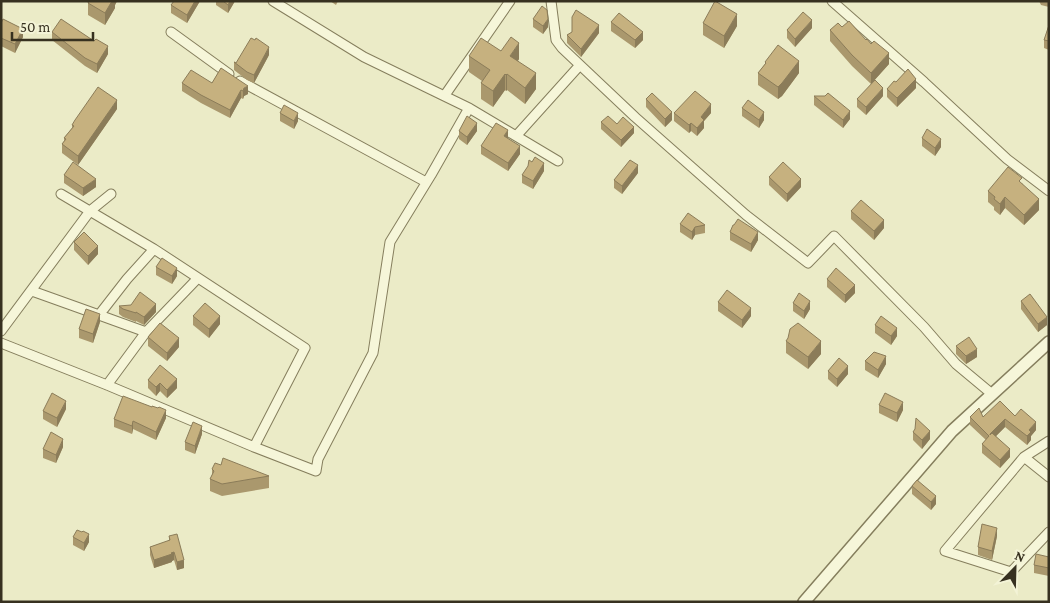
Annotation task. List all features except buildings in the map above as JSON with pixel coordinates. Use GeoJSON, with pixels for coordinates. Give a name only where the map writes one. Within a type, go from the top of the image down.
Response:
{"type":"FeatureCollection","features":[{"type":"Feature","properties":{"kind":"street"},"geometry":{"type":"LineString","coordinates":[[273,1],[364,56],[470,108],[558,161]]}},
{"type":"Feature","properties":{"kind":"street"},"geometry":{"type":"LineString","coordinates":[[445,96],[510,1]]}},
{"type":"Feature","properties":{"kind":"street"},"geometry":{"type":"LineString","coordinates":[[551,1],[556,40],[562,48],[635,117],[746,215],[808,263],[834,236],[924,327],[956,364],[992,394]]}},
{"type":"Feature","properties":{"kind":"street"},"geometry":{"type":"LineString","coordinates":[[832,1],[924,82],[1007,159],[1049,191]]}},
{"type":"Feature","properties":{"kind":"street"},"geometry":{"type":"LineString","coordinates":[[171,32],[244,85],[426,182]]}},
{"type":"Feature","properties":{"kind":"street"},"geometry":{"type":"LineString","coordinates":[[517,135],[580,65]]}},
{"type":"Feature","properties":{"kind":"street"},"geometry":{"type":"LineString","coordinates":[[1,343],[316,471],[318,459],[373,353],[390,242],[470,108]]}},
{"type":"Feature","properties":{"kind":"street"},"geometry":{"type":"LineString","coordinates":[[61,194],[154,249],[305,348],[254,447]]}},
{"type":"Feature","properties":{"kind":"street"},"geometry":{"type":"LineString","coordinates":[[1,331],[90,211],[110,194]]}},
{"type":"Feature","properties":{"kind":"street"},"geometry":{"type":"LineString","coordinates":[[99,315],[127,279],[154,249]]}},
{"type":"Feature","properties":{"kind":"street"},"geometry":{"type":"LineString","coordinates":[[107,385],[146,332],[198,278]]}},
{"type":"Feature","properties":{"kind":"street"},"geometry":{"type":"LineString","coordinates":[[32,290],[146,332]]}},
{"type":"Feature","properties":{"kind":"street"},"geometry":{"type":"LineString","coordinates":[[804,602],[952,431],[1049,342]]}},
{"type":"Feature","properties":{"kind":"street"},"geometry":{"type":"LineString","coordinates":[[1049,441],[1024,457],[945,552],[1011,572],[1049,532]]}},
{"type":"Feature","properties":{"kind":"street"},"geometry":{"type":"LineString","coordinates":[[1024,457],[1049,477]]}}]}
